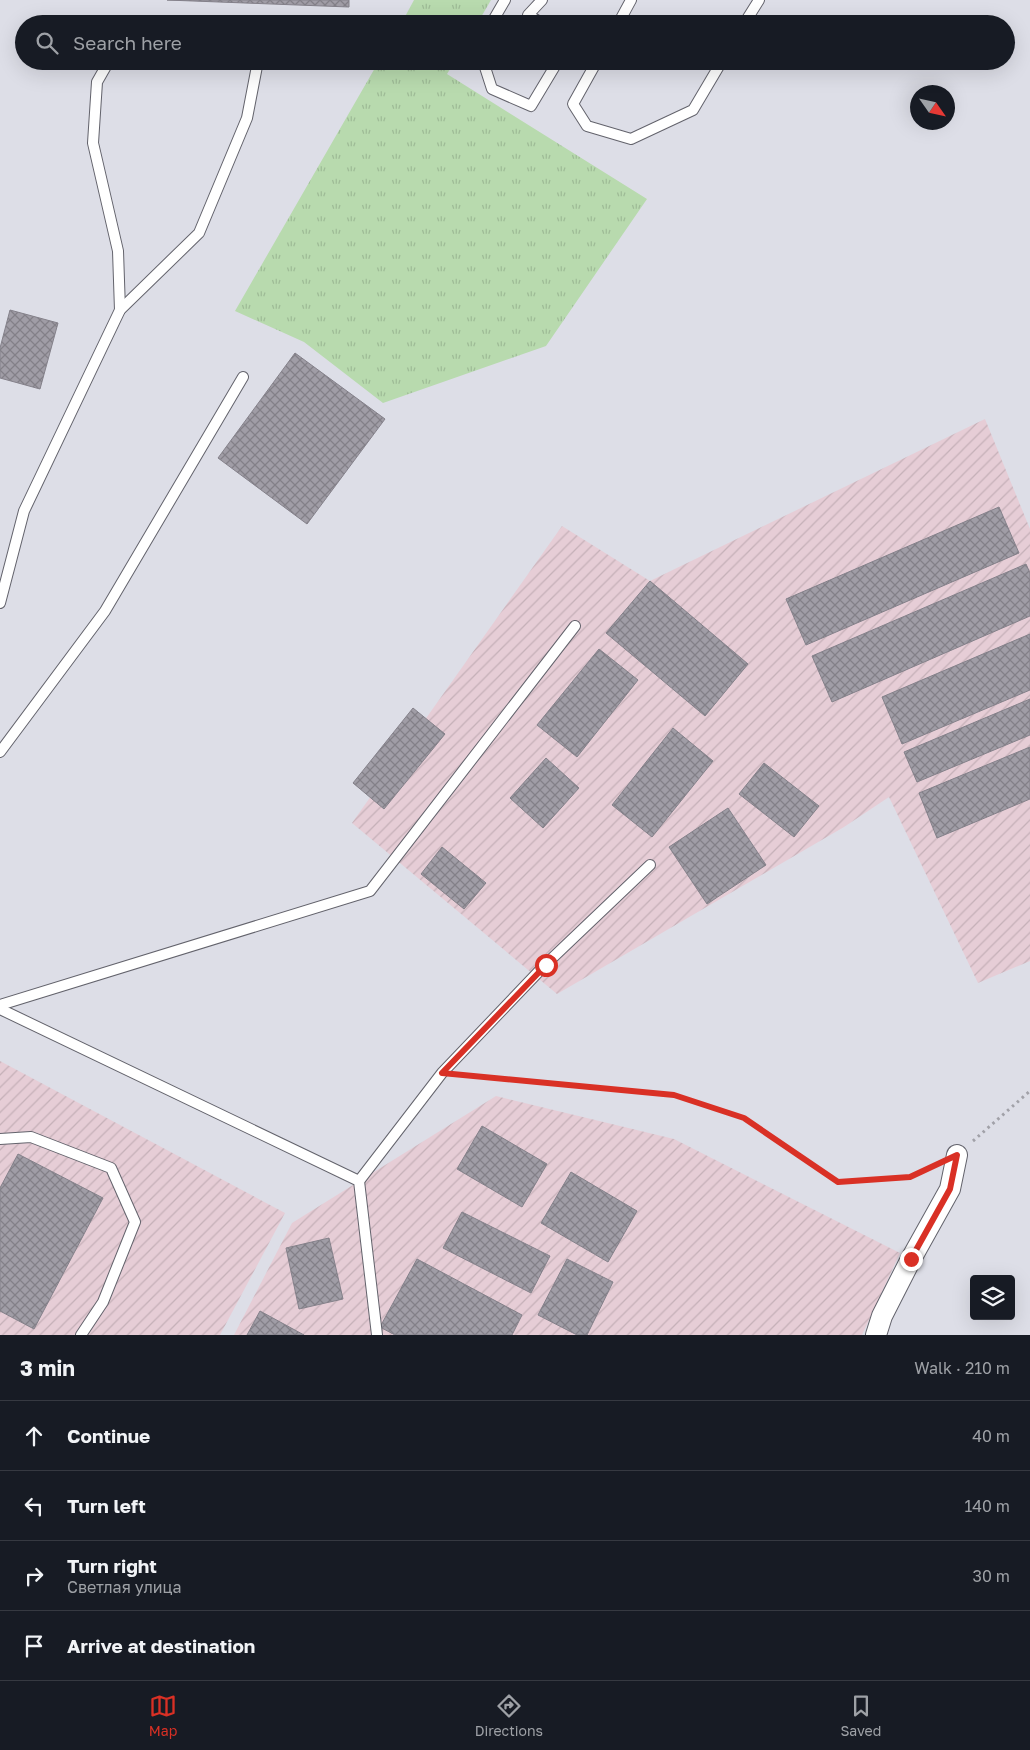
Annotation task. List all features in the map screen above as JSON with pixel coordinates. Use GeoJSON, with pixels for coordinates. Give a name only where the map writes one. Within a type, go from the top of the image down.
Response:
{"type":"FeatureCollection","features":[{"type":"Feature","properties":{"kind":"street"},"geometry":{"type":"LineString","coordinates":[[876,1335],[882,1316],[950,1189],[957,1155]]}},
{"type":"Feature","properties":{"kind":"lane"},"geometry":{"type":"LineString","coordinates":[[496,15],[505,0]]}},
{"type":"Feature","properties":{"kind":"lane"},"geometry":{"type":"LineString","coordinates":[[528,15],[542,0]]}},
{"type":"Feature","properties":{"kind":"lane"},"geometry":{"type":"LineString","coordinates":[[623,15],[631,0]]}},
{"type":"Feature","properties":{"kind":"lane"},"geometry":{"type":"LineString","coordinates":[[749,15],[758,0]]}},
{"type":"Feature","properties":{"kind":"lane"},"geometry":{"type":"LineString","coordinates":[[104,70],[97,82],[93,144],[118,251],[120,310]]}},
{"type":"Feature","properties":{"kind":"lane"},"geometry":{"type":"LineString","coordinates":[[0,603],[24,511],[120,310],[199,233],[247,118],[256,70]]}},
{"type":"Feature","properties":{"kind":"lane"},"geometry":{"type":"LineString","coordinates":[[486,70],[492,89],[531,106],[553,70]]}},
{"type":"Feature","properties":{"kind":"lane"},"geometry":{"type":"LineString","coordinates":[[592,70],[573,104],[586,126],[631,139],[693,110],[717,70]]}},
{"type":"Feature","properties":{"kind":"lane"},"geometry":{"type":"LineString","coordinates":[[0,752],[105,611],[242,377]]}},
{"type":"Feature","properties":{"kind":"lane"},"geometry":{"type":"LineString","coordinates":[[0,1005],[370,891],[575,626]]}},
{"type":"Feature","properties":{"kind":"lane"},"geometry":{"type":"LineString","coordinates":[[377,1335],[359,1181],[442,1073],[546,965],[650,865]]}},
{"type":"Feature","properties":{"kind":"lane"},"geometry":{"type":"LineString","coordinates":[[0,1008],[359,1181]]}},
{"type":"Feature","properties":{"kind":"lane"},"geometry":{"type":"LineString","coordinates":[[0,1139],[31,1137],[111,1168],[135,1222],[103,1302],[81,1335]]}},
{"type":"Feature","properties":{"kind":"path"},"geometry":{"type":"LineString","coordinates":[[442,1073],[674,1095],[744,1118],[838,1182],[910,1177],[957,1155],[1030,1091]]}},
{"type":"Feature","properties":{"kind":"shaded area"},"geometry":{"type":"Polygon","coordinates":[[[985,419],[1030,529],[1030,961],[978,983],[889,797],[844,827],[557,994],[352,823],[562,526],[650,581],[985,419]]]}},
{"type":"Feature","properties":{"kind":"shaded area"},"geometry":{"type":"Polygon","coordinates":[[[0,1061],[285,1213],[220,1335],[0,1335],[0,1061]]]}},
{"type":"Feature","properties":{"kind":"shaded area"},"geometry":{"type":"Polygon","coordinates":[[[496,1096],[674,1139],[900,1253],[862,1335],[234,1335],[292,1223],[496,1096]]]}},
{"type":"Feature","properties":{"kind":"green space"},"geometry":{"type":"Polygon","coordinates":[[[414,0],[491,0],[482,15],[406,15],[414,0]]]}},
{"type":"Feature","properties":{"kind":"green space"},"geometry":{"type":"Polygon","coordinates":[[[374,70],[449,70],[447,74],[647,199],[546,346],[383,403],[304,342],[235,311],[374,70]]]}},
{"type":"Feature","properties":{"kind":"building"},"geometry":{"type":"Polygon","coordinates":[[[167,0],[349,0],[349,7],[167,0]]]}},
{"type":"Feature","properties":{"kind":"building"},"geometry":{"type":"Polygon","coordinates":[[[10,310],[58,323],[40,389],[0,378],[0,348],[10,310]]]}},
{"type":"Feature","properties":{"kind":"building"},"geometry":{"type":"Polygon","coordinates":[[[295,353],[385,419],[307,524],[218,458],[295,353]]]}},
{"type":"Feature","properties":{"kind":"building"},"geometry":{"type":"Polygon","coordinates":[[[999,507],[1019,553],[806,645],[786,599],[999,507]]]}},
{"type":"Feature","properties":{"kind":"building"},"geometry":{"type":"Polygon","coordinates":[[[1026,564],[1030,573],[1030,616],[832,702],[812,656],[1026,564]]]}},
{"type":"Feature","properties":{"kind":"building"},"geometry":{"type":"Polygon","coordinates":[[[650,581],[748,664],[705,716],[606,633],[650,581]]]}},
{"type":"Feature","properties":{"kind":"building"},"geometry":{"type":"Polygon","coordinates":[[[1030,634],[1030,690],[902,744],[882,697],[1030,634]]]}},
{"type":"Feature","properties":{"kind":"building"},"geometry":{"type":"Polygon","coordinates":[[[599,649],[638,680],[577,757],[537,725],[599,649]]]}},
{"type":"Feature","properties":{"kind":"building"},"geometry":{"type":"Polygon","coordinates":[[[1030,699],[1030,735],[917,782],[904,752],[1030,699]]]}},
{"type":"Feature","properties":{"kind":"building"},"geometry":{"type":"Polygon","coordinates":[[[413,708],[445,734],[384,809],[353,783],[413,708]]]}},
{"type":"Feature","properties":{"kind":"building"},"geometry":{"type":"Polygon","coordinates":[[[673,728],[713,761],[652,837],[612,805],[673,728]]]}},
{"type":"Feature","properties":{"kind":"building"},"geometry":{"type":"Polygon","coordinates":[[[1030,747],[1030,799],[937,838],[919,793],[1030,747]]]}},
{"type":"Feature","properties":{"kind":"building"},"geometry":{"type":"Polygon","coordinates":[[[546,758],[579,788],[543,828],[510,798],[546,758]]]}},
{"type":"Feature","properties":{"kind":"building"},"geometry":{"type":"Polygon","coordinates":[[[764,763],[819,806],[794,837],[739,794],[764,763]]]}},
{"type":"Feature","properties":{"kind":"building"},"geometry":{"type":"Polygon","coordinates":[[[728,808],[766,865],[707,904],[669,847],[728,808]]]}},
{"type":"Feature","properties":{"kind":"building"},"geometry":{"type":"Polygon","coordinates":[[[442,847],[486,883],[464,909],[421,874],[442,847]]]}},
{"type":"Feature","properties":{"kind":"building"},"geometry":{"type":"Polygon","coordinates":[[[482,1126],[547,1164],[522,1207],[457,1169],[482,1126]]]}},
{"type":"Feature","properties":{"kind":"building"},"geometry":{"type":"Polygon","coordinates":[[[18,1154],[103,1198],[34,1329],[0,1311],[0,1188],[18,1154]]]}},
{"type":"Feature","properties":{"kind":"building"},"geometry":{"type":"Polygon","coordinates":[[[571,1172],[637,1211],[608,1262],[541,1223],[571,1172]]]}},
{"type":"Feature","properties":{"kind":"building"},"geometry":{"type":"Polygon","coordinates":[[[462,1212],[550,1256],[531,1293],[443,1248],[462,1212]]]}},
{"type":"Feature","properties":{"kind":"building"},"geometry":{"type":"Polygon","coordinates":[[[329,1238],[343,1299],[299,1309],[286,1248],[329,1238]]]}},
{"type":"Feature","properties":{"kind":"building"},"geometry":{"type":"Polygon","coordinates":[[[417,1259],[522,1315],[512,1335],[395,1335],[380,1327],[417,1259]]]}},
{"type":"Feature","properties":{"kind":"building"},"geometry":{"type":"Polygon","coordinates":[[[567,1259],[613,1282],[587,1335],[577,1335],[538,1315],[567,1259]]]}},
{"type":"Feature","properties":{"kind":"building"},"geometry":{"type":"Polygon","coordinates":[[[260,1311],[304,1335],[247,1335],[260,1311]]]}},
{"type":"Feature","properties":{"kind":"route"},"geometry":{"type":"LineString","coordinates":[[546,965],[442,1073],[674,1095],[744,1118],[838,1182],[910,1177],[957,1155],[950,1189],[911,1259]]}}]}
